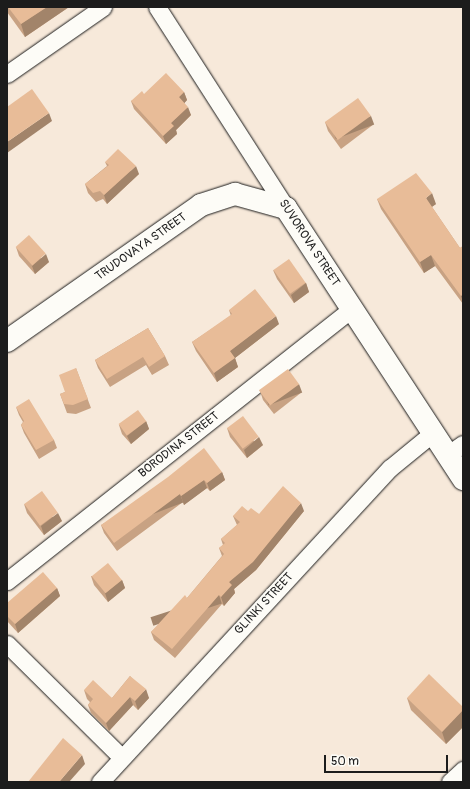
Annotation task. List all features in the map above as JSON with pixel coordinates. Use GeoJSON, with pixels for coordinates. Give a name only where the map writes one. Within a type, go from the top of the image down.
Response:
{"type":"FeatureCollection","features":[{"type":"Feature","properties":{"kind":"main road","name":"TRUDOVAYA STREET"},"geometry":{"type":"LineString","coordinates":[[7,340],[201,205],[235,194],[286,208]]}},
{"type":"Feature","properties":{"kind":"main road","name":"SUVOROVA STREET"},"geometry":{"type":"LineString","coordinates":[[286,208],[351,309],[434,432],[455,449],[463,479]]}},
{"type":"Feature","properties":{"kind":"street"},"geometry":{"type":"LineString","coordinates":[[7,74],[103,7]]}},
{"type":"Feature","properties":{"kind":"street","name":"SUVOROVA STREET"},"geometry":{"type":"LineString","coordinates":[[157,7],[286,208]]}},
{"type":"Feature","properties":{"kind":"street","name":"BORODINA STREET"},"geometry":{"type":"LineString","coordinates":[[7,581],[351,309]]}},
{"type":"Feature","properties":{"kind":"street","name":"GLINKI STREET"},"geometry":{"type":"LineString","coordinates":[[100,782],[121,757],[390,468],[434,432]]}},
{"type":"Feature","properties":{"kind":"street"},"geometry":{"type":"LineString","coordinates":[[7,644],[121,757]]}},
{"type":"Feature","properties":{"kind":"street"},"geometry":{"type":"LineString","coordinates":[[450,782],[463,770]]}},
{"type":"Feature","properties":{"kind":"building"},"geometry":{"type":"Polygon","coordinates":[[[8,7],[47,7],[21,24],[8,7]]]}},
{"type":"Feature","properties":{"kind":"building"},"geometry":{"type":"Polygon","coordinates":[[[166,73],[184,92],[179,97],[188,107],[171,123],[174,126],[163,136],[131,101],[142,91],[144,94],[166,73]]]}},
{"type":"Feature","properties":{"kind":"building"},"geometry":{"type":"Polygon","coordinates":[[[32,89],[49,113],[7,142],[7,107],[32,89]]]}},
{"type":"Feature","properties":{"kind":"building"},"geometry":{"type":"Polygon","coordinates":[[[358,98],[371,116],[338,140],[325,122],[358,98]]]}},
{"type":"Feature","properties":{"kind":"building"},"geometry":{"type":"Polygon","coordinates":[[[118,149],[136,166],[104,195],[100,191],[93,193],[85,184],[109,165],[105,162],[118,149]]]}},
{"type":"Feature","properties":{"kind":"building"},"geometry":{"type":"Polygon","coordinates":[[[416,173],[432,193],[426,198],[460,248],[463,246],[463,294],[461,296],[431,255],[420,262],[377,199],[416,173]]]}},
{"type":"Feature","properties":{"kind":"building"},"geometry":{"type":"Polygon","coordinates":[[[29,235],[46,254],[32,266],[16,247],[29,235]]]}},
{"type":"Feature","properties":{"kind":"building"},"geometry":{"type":"Polygon","coordinates":[[[289,259],[306,283],[290,294],[273,270],[289,259]]]}},
{"type":"Feature","properties":{"kind":"building"},"geometry":{"type":"Polygon","coordinates":[[[255,289],[276,316],[230,351],[235,358],[214,373],[192,342],[232,314],[229,310],[255,289]]]}},
{"type":"Feature","properties":{"kind":"building"},"geometry":{"type":"Polygon","coordinates":[[[148,328],[165,356],[149,367],[143,357],[107,379],[95,360],[148,328]]]}},
{"type":"Feature","properties":{"kind":"building"},"geometry":{"type":"Polygon","coordinates":[[[76,368],[88,399],[73,405],[64,404],[60,394],[65,392],[59,375],[76,368]]]}},
{"type":"Feature","properties":{"kind":"building"},"geometry":{"type":"Polygon","coordinates":[[[288,369],[299,384],[270,406],[259,390],[288,369]]]}},
{"type":"Feature","properties":{"kind":"building"},"geometry":{"type":"Polygon","coordinates":[[[29,399],[54,440],[36,450],[21,425],[24,421],[16,407],[29,399]]]}},
{"type":"Feature","properties":{"kind":"building"},"geometry":{"type":"Polygon","coordinates":[[[138,410],[146,421],[127,435],[119,424],[138,410]]]}},
{"type":"Feature","properties":{"kind":"building"},"geometry":{"type":"Polygon","coordinates":[[[243,416],[259,437],[243,449],[227,428],[243,416]]]}},
{"type":"Feature","properties":{"kind":"building"},"geometry":{"type":"Polygon","coordinates":[[[204,448],[222,472],[207,483],[204,480],[181,496],[180,494],[114,543],[101,525],[168,477],[204,448]]]}},
{"type":"Feature","properties":{"kind":"building"},"geometry":{"type":"Polygon","coordinates":[[[283,486],[301,503],[253,562],[229,582],[232,585],[221,597],[219,595],[172,649],[151,632],[185,595],[187,598],[224,554],[219,548],[225,543],[221,539],[240,522],[233,516],[242,506],[248,511],[251,508],[259,514],[283,486]]]}},
{"type":"Feature","properties":{"kind":"building"},"geometry":{"type":"Polygon","coordinates":[[[42,491],[58,513],[40,526],[24,504],[42,491]]]}},
{"type":"Feature","properties":{"kind":"building"},"geometry":{"type":"Polygon","coordinates":[[[108,563],[122,580],[106,593],[92,576],[108,563]]]}},
{"type":"Feature","properties":{"kind":"building"},"geometry":{"type":"Polygon","coordinates":[[[43,572],[57,588],[15,624],[7,616],[7,603],[43,572]]]}},
{"type":"Feature","properties":{"kind":"building"},"geometry":{"type":"Polygon","coordinates":[[[429,674],[463,707],[463,710],[442,732],[407,698],[429,674]]]}},
{"type":"Feature","properties":{"kind":"building"},"geometry":{"type":"Polygon","coordinates":[[[130,676],[146,689],[135,701],[130,697],[106,723],[88,705],[93,699],[84,690],[93,680],[112,698],[130,676]]]}},
{"type":"Feature","properties":{"kind":"building"},"geometry":{"type":"Polygon","coordinates":[[[63,738],[82,755],[59,782],[28,782],[63,738]]]}}]}
